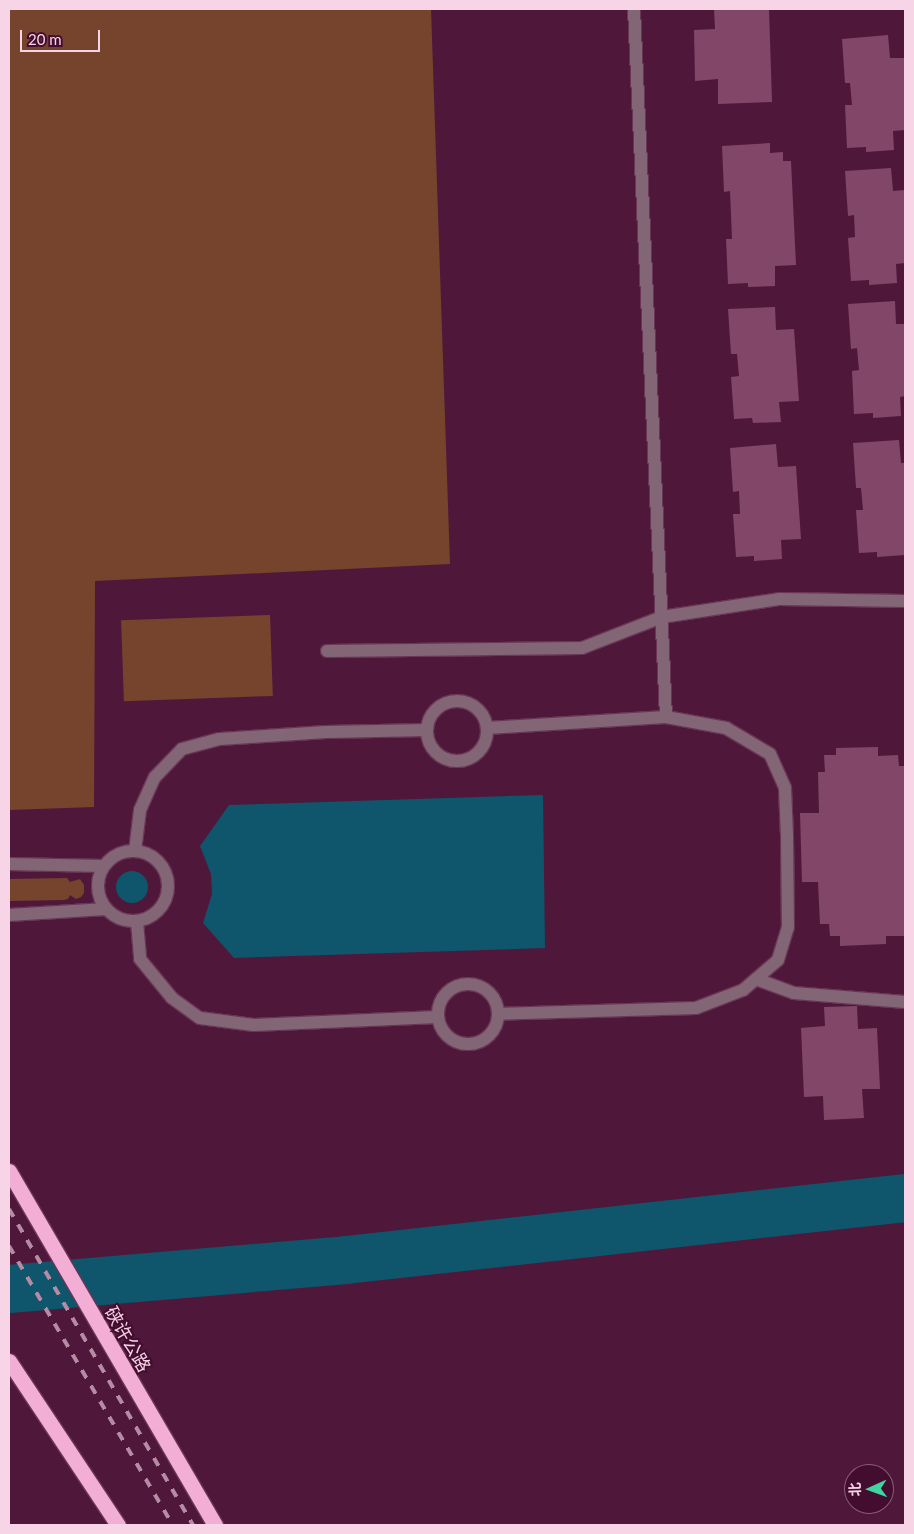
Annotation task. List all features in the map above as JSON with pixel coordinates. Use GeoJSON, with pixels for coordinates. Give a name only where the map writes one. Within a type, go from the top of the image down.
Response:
{"type":"FeatureCollection","features":[{"type":"Feature","properties":{"kind":"highway","name":"硖许公路"},"geometry":{"type":"LineString","coordinates":[[9,1171],[215,1525]]}},
{"type":"Feature","properties":{"kind":"highway"},"geometry":{"type":"LineString","coordinates":[[9,1361],[118,1525]]}},
{"type":"Feature","properties":{"kind":"lane"},"geometry":{"type":"LineString","coordinates":[[634,9],[666,717]]}},
{"type":"Feature","properties":{"kind":"lane"},"geometry":{"type":"LineString","coordinates":[[327,651],[582,648],[662,617],[779,599],[905,601]]}},
{"type":"Feature","properties":{"kind":"lane"},"geometry":{"type":"LineString","coordinates":[[456,700],[475,706],[482,713],[487,728],[486,742],[481,750],[473,757],[463,761],[449,760],[436,752],[430,744],[427,730],[431,715],[446,702],[456,700]]}},
{"type":"Feature","properties":{"kind":"lane"},"geometry":{"type":"LineString","coordinates":[[487,728],[666,717],[726,728],[770,754],[785,788],[788,927],[778,960],[743,990],[696,1008],[498,1014]]}},
{"type":"Feature","properties":{"kind":"lane"},"geometry":{"type":"LineString","coordinates":[[135,851],[140,810],[155,777],[182,749],[220,739],[326,732],[427,730]]}},
{"type":"Feature","properties":{"kind":"lane"},"geometry":{"type":"LineString","coordinates":[[135,851],[146,854],[160,864],[167,880],[168,892],[157,912],[148,919],[137,922],[125,921],[114,917],[100,899],[97,888],[99,876],[104,866],[112,858],[123,852],[135,851]]}},
{"type":"Feature","properties":{"kind":"lane"},"geometry":{"type":"LineString","coordinates":[[9,864],[104,866]]}},
{"type":"Feature","properties":{"kind":"lane"},"geometry":{"type":"LineString","coordinates":[[9,915],[106,909]]}},
{"type":"Feature","properties":{"kind":"lane"},"geometry":{"type":"LineString","coordinates":[[137,922],[140,959],[172,998],[200,1018],[254,1025],[438,1017]]}},
{"type":"Feature","properties":{"kind":"lane"},"geometry":{"type":"LineString","coordinates":[[756,979],[794,993],[905,1002]]}},
{"type":"Feature","properties":{"kind":"lane"},"geometry":{"type":"LineString","coordinates":[[476,984],[492,996],[498,1014],[491,1033],[474,1044],[464,1044],[446,1035],[440,1027],[438,1007],[448,990],[457,985],[476,984]]}},
{"type":"Feature","properties":{"kind":"shaded area"},"geometry":{"type":"Polygon","coordinates":[[[9,9],[431,9],[450,564],[95,581],[94,807],[9,810],[9,9]]]}},
{"type":"Feature","properties":{"kind":"shaded area"},"geometry":{"type":"Polygon","coordinates":[[[270,615],[273,696],[124,701],[121,620],[270,615]]]}},
{"type":"Feature","properties":{"kind":"shaded area"},"geometry":{"type":"Polygon","coordinates":[[[67,878],[70,882],[80,879],[84,885],[84,893],[81,897],[76,899],[70,895],[68,899],[64,900],[9,901],[9,879],[67,878]]]}},
{"type":"Feature","properties":{"kind":"water"},"geometry":{"type":"Polygon","coordinates":[[[543,795],[545,948],[234,958],[203,923],[212,894],[211,874],[200,846],[229,805],[543,795]]]}},
{"type":"Feature","properties":{"kind":"water"},"geometry":{"type":"Polygon","coordinates":[[[132,871],[144,875],[148,887],[144,899],[132,903],[120,899],[116,887],[120,875],[132,871]]]}},
{"type":"Feature","properties":{"kind":"building"},"geometry":{"type":"Polygon","coordinates":[[[714,9],[769,9],[772,102],[718,104],[718,79],[695,81],[694,30],[715,29],[714,9]]]}},
{"type":"Feature","properties":{"kind":"building"},"geometry":{"type":"Polygon","coordinates":[[[888,35],[890,58],[905,58],[905,130],[893,131],[894,150],[866,152],[866,147],[847,148],[845,105],[852,105],[850,83],[845,83],[842,39],[888,35]]]}},
{"type":"Feature","properties":{"kind":"building"},"geometry":{"type":"Polygon","coordinates":[[[770,143],[770,153],[783,152],[783,161],[791,161],[796,265],[775,266],[775,286],[748,287],[748,283],[728,284],[726,239],[732,239],[730,191],[724,192],[722,146],[770,143]]]}},
{"type":"Feature","properties":{"kind":"building"},"geometry":{"type":"Polygon","coordinates":[[[891,168],[893,191],[905,190],[905,263],[896,264],[897,283],[869,285],[869,280],[851,281],[848,238],[855,237],[854,215],[848,216],[845,171],[891,168]]]}},
{"type":"Feature","properties":{"kind":"building"},"geometry":{"type":"Polygon","coordinates":[[[895,301],[896,324],[905,324],[905,396],[900,397],[901,416],[873,418],[873,413],[854,414],[852,371],[859,370],[857,348],[851,349],[848,304],[895,301]]]}},
{"type":"Feature","properties":{"kind":"building"},"geometry":{"type":"Polygon","coordinates":[[[775,307],[776,330],[794,329],[799,401],[779,402],[781,422],[753,423],[752,418],[734,419],[731,377],[739,376],[737,354],[731,354],[728,309],[775,307]]]}},
{"type":"Feature","properties":{"kind":"building"},"geometry":{"type":"Polygon","coordinates":[[[899,440],[901,463],[905,463],[905,555],[877,557],[877,552],[859,553],[856,510],[863,510],[861,488],[856,488],[853,443],[899,440]]]}},
{"type":"Feature","properties":{"kind":"building"},"geometry":{"type":"Polygon","coordinates":[[[776,444],[778,467],[796,466],[801,539],[781,540],[782,559],[754,561],[754,556],[736,557],[733,514],[740,514],[739,491],[733,492],[730,448],[776,444]]]}},
{"type":"Feature","properties":{"kind":"building"},"geometry":{"type":"Polygon","coordinates":[[[878,747],[878,756],[898,755],[899,766],[905,766],[904,936],[886,936],[886,944],[840,946],[840,936],[830,936],[829,924],[820,924],[818,882],[802,882],[800,813],[819,813],[818,772],[825,772],[824,755],[836,755],[836,748],[878,747]]]}},
{"type":"Feature","properties":{"kind":"building"},"geometry":{"type":"Polygon","coordinates":[[[857,1006],[858,1029],[877,1028],[880,1089],[862,1089],[864,1118],[824,1120],[823,1096],[804,1097],[801,1028],[825,1026],[824,1007],[857,1006]]]}},
{"type":"Feature","properties":{"kind":"waterway"},"geometry":{"type":"LineString","coordinates":[[9,1289],[346,1260],[905,1198]]}},
{"type":"Feature","properties":{"kind":"railway"},"geometry":{"type":"LineString","coordinates":[[9,1209],[193,1525]]}},
{"type":"Feature","properties":{"kind":"railway"},"geometry":{"type":"LineString","coordinates":[[9,1246],[173,1525]]}}]}
